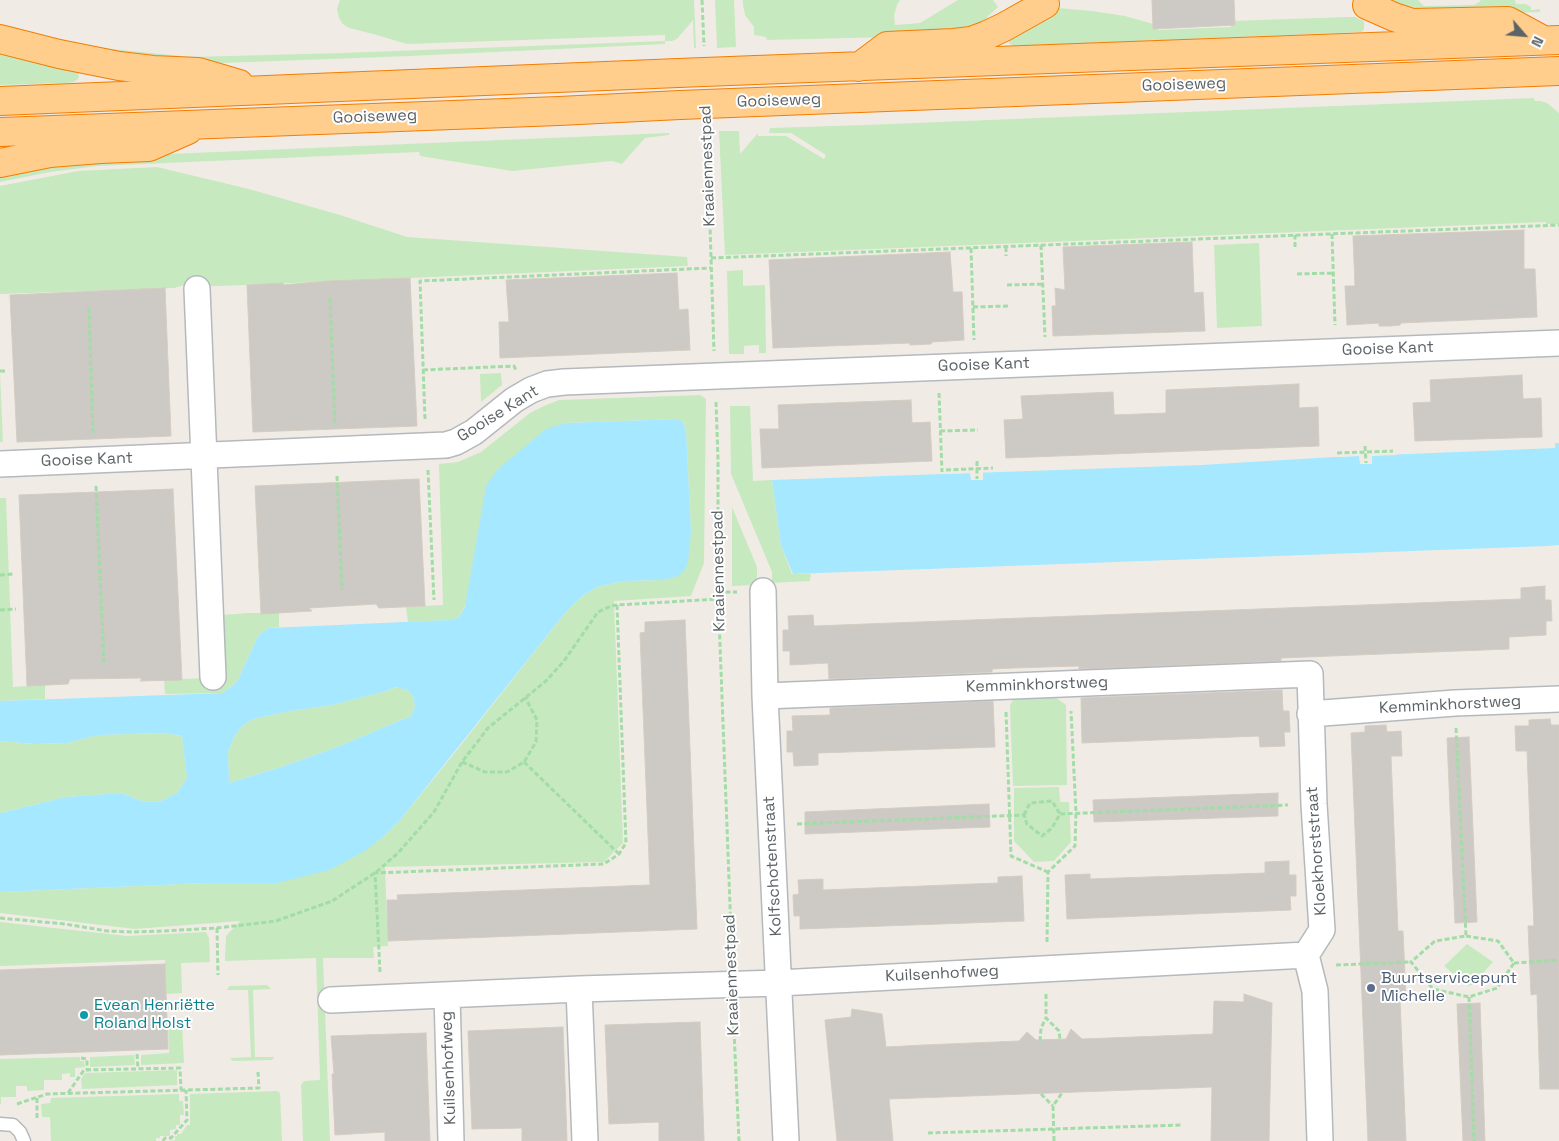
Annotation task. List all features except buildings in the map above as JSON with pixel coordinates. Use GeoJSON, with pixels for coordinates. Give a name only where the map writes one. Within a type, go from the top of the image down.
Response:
{"type":"FeatureCollection","features":[{"type":"Feature","properties":{"kind":"highway"},"geometry":{"type":"LineString","coordinates":[[859,66],[887,46],[971,41],[1004,27],[1049,2]]}},
{"type":"Feature","properties":{"kind":"highway"},"geometry":{"type":"LineString","coordinates":[[1362,3],[1412,23],[1508,21],[1552,40]]}},
{"type":"Feature","properties":{"kind":"highway"},"geometry":{"type":"LineString","coordinates":[[0,39],[59,54],[119,66],[198,72],[260,90]]}},
{"type":"Feature","properties":{"kind":"highway","name":"Gooiseweg"},"geometry":{"type":"LineString","coordinates":[[0,101],[1552,40]]}},
{"type":"Feature","properties":{"kind":"highway","name":"Gooiseweg"},"geometry":{"type":"LineString","coordinates":[[0,132],[1516,72],[1553,81]]}},
{"type":"Feature","properties":{"kind":"highway"},"geometry":{"type":"LineString","coordinates":[[0,163],[50,153],[149,147],[204,123]]}},
{"type":"Feature","properties":{"kind":"street"},"geometry":{"type":"LineString","coordinates":[[197,289],[213,677]]}},
{"type":"Feature","properties":{"kind":"street","name":"Gooise Kant"},"geometry":{"type":"LineString","coordinates":[[0,464],[446,445],[461,440],[474,432],[514,400],[531,390],[547,384],[564,382],[1559,343]]}},
{"type":"Feature","properties":{"kind":"street","name":"Kolfschotenstraat"},"geometry":{"type":"LineString","coordinates":[[763,591],[765,696],[786,1141]]}},
{"type":"Feature","properties":{"kind":"street","name":"Kemminkhorstweg"},"geometry":{"type":"LineString","coordinates":[[765,696],[1310,674]]}},
{"type":"Feature","properties":{"kind":"street","name":"Kloekhorststraat"},"geometry":{"type":"LineString","coordinates":[[1307,961],[1322,930],[1314,804],[1310,674]]}},
{"type":"Feature","properties":{"kind":"street","name":"Kemminkhorstweg"},"geometry":{"type":"LineString","coordinates":[[1310,714],[1455,703],[1559,699]]}},
{"type":"Feature","properties":{"kind":"street"},"geometry":{"type":"LineString","coordinates":[[1307,961],[1315,991],[1320,1141]]}},
{"type":"Feature","properties":{"kind":"street","name":"Kuilsenhofweg"},"geometry":{"type":"LineString","coordinates":[[331,1000],[578,989],[779,984],[1047,968],[1307,961]]}},
{"type":"Feature","properties":{"kind":"street"},"geometry":{"type":"LineString","coordinates":[[578,989],[585,1141]]}},
{"type":"Feature","properties":{"kind":"street","name":"Kuilsenhofweg"},"geometry":{"type":"LineString","coordinates":[[447,995],[451,1141]]}},
{"type":"Feature","properties":{"kind":"lane"},"geometry":{"type":"LineString","coordinates":[[0,1124],[13,1125],[20,1132],[24,1141]]}},
{"type":"Feature","properties":{"kind":"path"},"geometry":{"type":"LineString","coordinates":[[702,0],[704,49]]}},
{"type":"Feature","properties":{"kind":"path","name":"Kraaiennestpad"},"geometry":{"type":"LineString","coordinates":[[706,124],[718,458],[718,600],[739,1141]]}},
{"type":"Feature","properties":{"kind":"path"},"geometry":{"type":"LineString","coordinates":[[711,258],[1559,226]]}},
{"type":"Feature","properties":{"kind":"path"},"geometry":{"type":"LineString","coordinates":[[1332,234],[1336,351]]}},
{"type":"Feature","properties":{"kind":"path"},"geometry":{"type":"LineString","coordinates":[[1295,235],[1295,247]]}},
{"type":"Feature","properties":{"kind":"path"},"geometry":{"type":"LineString","coordinates":[[1041,245],[1046,362]]}},
{"type":"Feature","properties":{"kind":"path"},"geometry":{"type":"LineString","coordinates":[[1006,247],[1006,256]]}},
{"type":"Feature","properties":{"kind":"path"},"geometry":{"type":"LineString","coordinates":[[971,248],[976,366]]}},
{"type":"Feature","properties":{"kind":"path"},"geometry":{"type":"LineString","coordinates":[[434,600],[420,281],[712,268]]}},
{"type":"Feature","properties":{"kind":"path"},"geometry":{"type":"LineString","coordinates":[[1296,274],[1333,273]]}},
{"type":"Feature","properties":{"kind":"path"},"geometry":{"type":"LineString","coordinates":[[1007,285],[1043,284]]}},
{"type":"Feature","properties":{"kind":"path"},"geometry":{"type":"LineString","coordinates":[[330,298],[335,430]]}},
{"type":"Feature","properties":{"kind":"path"},"geometry":{"type":"LineString","coordinates":[[973,307],[1008,306]]}},
{"type":"Feature","properties":{"kind":"path"},"geometry":{"type":"LineString","coordinates":[[89,308],[94,439]]}},
{"type":"Feature","properties":{"kind":"path"},"geometry":{"type":"LineString","coordinates":[[423,370],[514,366],[531,390]]}},
{"type":"Feature","properties":{"kind":"path"},"geometry":{"type":"LineString","coordinates":[[938,367],[940,432],[944,471],[993,468]]}},
{"type":"Feature","properties":{"kind":"path"},"geometry":{"type":"LineString","coordinates":[[0,371],[6,371]]}},
{"type":"Feature","properties":{"kind":"path"},"geometry":{"type":"LineString","coordinates":[[940,432],[978,430]]}},
{"type":"Feature","properties":{"kind":"path"},"geometry":{"type":"LineString","coordinates":[[1365,446],[1366,463]]}},
{"type":"Feature","properties":{"kind":"path"},"geometry":{"type":"LineString","coordinates":[[1337,453],[1393,451]]}},
{"type":"Feature","properties":{"kind":"path"},"geometry":{"type":"LineString","coordinates":[[976,461],[977,479]]}},
{"type":"Feature","properties":{"kind":"path"},"geometry":{"type":"LineString","coordinates":[[337,482],[342,590]]}},
{"type":"Feature","properties":{"kind":"path"},"geometry":{"type":"LineString","coordinates":[[96,492],[104,663]]}},
{"type":"Feature","properties":{"kind":"path"},"geometry":{"type":"LineString","coordinates":[[0,575],[14,574]]}},
{"type":"Feature","properties":{"kind":"path"},"geometry":{"type":"LineString","coordinates":[[0,918],[65,924],[107,931],[133,932],[217,928],[276,921],[332,901],[375,873],[398,853],[434,812],[462,762],[488,728],[546,681],[564,661],[598,612],[617,605],[718,600]]}},
{"type":"Feature","properties":{"kind":"path"},"geometry":{"type":"LineString","coordinates":[[375,873],[604,864],[619,854],[626,843],[617,605]]}},
{"type":"Feature","properties":{"kind":"path"},"geometry":{"type":"LineString","coordinates":[[0,610],[16,609]]}},
{"type":"Feature","properties":{"kind":"path"},"geometry":{"type":"LineString","coordinates":[[1040,1041],[1046,1018],[1048,872],[1075,846],[1076,813],[1070,684]]}},
{"type":"Feature","properties":{"kind":"path"},"geometry":{"type":"LineString","coordinates":[[1006,686],[1011,856],[1048,872]]}},
{"type":"Feature","properties":{"kind":"path"},"geometry":{"type":"LineString","coordinates":[[462,762],[485,772],[507,772],[524,762],[536,742],[537,720],[525,697]]}},
{"type":"Feature","properties":{"kind":"path"},"geometry":{"type":"LineString","coordinates":[[1455,703],[1466,936]]}},
{"type":"Feature","properties":{"kind":"path"},"geometry":{"type":"LineString","coordinates":[[524,762],[619,854]]}},
{"type":"Feature","properties":{"kind":"path"},"geometry":{"type":"LineString","coordinates":[[1052,801],[1060,814],[1052,828],[1042,836],[1027,824],[1024,815],[1030,803],[1052,801]]}},
{"type":"Feature","properties":{"kind":"path"},"geometry":{"type":"LineString","coordinates":[[1060,814],[1314,804]]}},
{"type":"Feature","properties":{"kind":"path"},"geometry":{"type":"LineString","coordinates":[[771,825],[1024,815]]}},
{"type":"Feature","properties":{"kind":"path"},"geometry":{"type":"LineString","coordinates":[[375,873],[381,998]]}},
{"type":"Feature","properties":{"kind":"path"},"geometry":{"type":"LineString","coordinates":[[217,928],[218,975]]}},
{"type":"Feature","properties":{"kind":"path"},"geometry":{"type":"LineString","coordinates":[[1307,961],[1411,962],[1434,941],[1466,936],[1498,940],[1514,963]]}},
{"type":"Feature","properties":{"kind":"path"},"geometry":{"type":"LineString","coordinates":[[1514,963],[1559,960]]}},
{"type":"Feature","properties":{"kind":"path"},"geometry":{"type":"LineString","coordinates":[[1411,962],[1433,989],[1469,997],[1496,988],[1514,963]]}},
{"type":"Feature","properties":{"kind":"path"},"geometry":{"type":"LineString","coordinates":[[1469,997],[1474,1141]]}},
{"type":"Feature","properties":{"kind":"path"},"geometry":{"type":"LineString","coordinates":[[167,1008],[215,1008]]}},
{"type":"Feature","properties":{"kind":"path"},"geometry":{"type":"LineString","coordinates":[[1046,1018],[1059,1031],[1060,1040]]}},
{"type":"Feature","properties":{"kind":"path"},"geometry":{"type":"LineString","coordinates":[[137,1054],[138,1069]]}},
{"type":"Feature","properties":{"kind":"path"},"geometry":{"type":"LineString","coordinates":[[81,1058],[87,1058],[87,1070]]}},
{"type":"Feature","properties":{"kind":"path"},"geometry":{"type":"LineString","coordinates":[[68,1093],[84,1070],[180,1068],[181,1090]]}},
{"type":"Feature","properties":{"kind":"path"},"geometry":{"type":"LineString","coordinates":[[11,1107],[48,1094],[259,1088],[258,1072]]}},
{"type":"Feature","properties":{"kind":"path"},"geometry":{"type":"LineString","coordinates":[[163,1141],[165,1138],[171,1138],[187,1120],[186,1090]]}},
{"type":"Feature","properties":{"kind":"path"},"geometry":{"type":"LineString","coordinates":[[1052,1106],[1062,1093]]}},
{"type":"Feature","properties":{"kind":"path"},"geometry":{"type":"LineString","coordinates":[[1041,1094],[1052,1106],[1054,1141]]}},
{"type":"Feature","properties":{"kind":"path"},"geometry":{"type":"LineString","coordinates":[[928,1133],[1181,1125]]}},
{"type":"Feature","properties":{"kind":"green space"},"geometry":{"type":"Polygon","coordinates":[[[340,0],[694,0],[696,48],[694,48],[693,20],[677,39],[672,41],[665,41],[665,35],[407,44],[349,28],[339,18],[337,9],[340,0]]]}},
{"type":"Feature","properties":{"kind":"green space"},"geometry":{"type":"Polygon","coordinates":[[[715,0],[734,0],[736,47],[717,48],[715,0]]]}},
{"type":"Feature","properties":{"kind":"green space"},"geometry":{"type":"Polygon","coordinates":[[[743,0],[900,0],[894,15],[895,25],[920,23],[958,0],[993,0],[998,7],[988,16],[980,29],[931,36],[767,40],[766,37],[754,35],[754,27],[745,15],[743,0]]]}},
{"type":"Feature","properties":{"kind":"green space"},"geometry":{"type":"Polygon","coordinates":[[[1389,0],[1418,0],[1424,6],[1474,5],[1481,0],[1515,0],[1516,4],[1526,4],[1531,7],[1531,10],[1540,9],[1540,12],[1419,14],[1389,0]]]}},
{"type":"Feature","properties":{"kind":"green space"},"geometry":{"type":"Polygon","coordinates":[[[1058,8],[1125,16],[1157,25],[1158,30],[1231,27],[1231,21],[1348,17],[1355,17],[1364,21],[1364,29],[1362,32],[1013,46],[1009,43],[1010,36],[1058,8]]]}},
{"type":"Feature","properties":{"kind":"green space"},"geometry":{"type":"Polygon","coordinates":[[[0,24],[58,40],[102,48],[191,57],[665,41],[665,44],[222,63],[146,59],[0,31],[0,24]]]}},
{"type":"Feature","properties":{"kind":"green space"},"geometry":{"type":"Polygon","coordinates":[[[0,47],[76,70],[79,76],[78,79],[74,82],[66,83],[0,85],[0,47]]]}},
{"type":"Feature","properties":{"kind":"green space"},"geometry":{"type":"Polygon","coordinates":[[[1534,98],[1535,101],[1547,103],[1559,113],[1559,224],[1546,224],[1546,222],[725,255],[719,131],[739,131],[740,154],[758,133],[758,136],[786,136],[824,159],[826,155],[791,133],[769,133],[770,128],[1534,98]]]}},
{"type":"Feature","properties":{"kind":"green space"},"geometry":{"type":"Polygon","coordinates":[[[669,133],[669,135],[645,138],[622,164],[612,161],[512,171],[420,156],[419,152],[97,166],[50,172],[0,182],[0,173],[11,170],[145,155],[669,133]]]}},
{"type":"Feature","properties":{"kind":"green space"},"geometry":{"type":"Polygon","coordinates":[[[157,167],[249,189],[340,215],[407,237],[687,257],[688,266],[247,285],[184,287],[184,285],[174,288],[0,294],[0,186],[78,171],[157,167]]]}},
{"type":"Feature","properties":{"kind":"green space"},"geometry":{"type":"Polygon","coordinates":[[[1259,243],[1262,326],[1217,328],[1214,245],[1259,243]]]}},
{"type":"Feature","properties":{"kind":"green space"},"geometry":{"type":"Polygon","coordinates":[[[743,270],[743,286],[765,285],[766,353],[759,353],[759,345],[744,346],[744,354],[729,354],[727,271],[743,270]]]}},
{"type":"Feature","properties":{"kind":"green space"},"geometry":{"type":"Polygon","coordinates":[[[0,372],[3,442],[0,442],[0,372]]]}},
{"type":"Feature","properties":{"kind":"green space"},"geometry":{"type":"Polygon","coordinates":[[[501,373],[502,385],[481,402],[480,374],[501,373]]]}},
{"type":"Feature","properties":{"kind":"green space"},"geometry":{"type":"Polygon","coordinates":[[[700,395],[706,399],[704,563],[691,596],[614,601],[623,843],[604,862],[385,867],[388,946],[373,947],[374,958],[323,958],[330,1141],[303,1141],[301,1085],[304,1081],[320,1080],[316,958],[225,961],[226,936],[240,921],[135,929],[0,913],[0,892],[206,883],[254,883],[384,836],[400,820],[457,750],[565,613],[581,597],[597,587],[623,581],[664,580],[691,531],[686,432],[683,422],[677,419],[566,423],[459,617],[450,620],[408,622],[406,607],[443,605],[439,464],[458,462],[481,452],[530,413],[559,400],[700,395]]]}},
{"type":"Feature","properties":{"kind":"green space"},"geometry":{"type":"Polygon","coordinates":[[[730,406],[750,406],[753,481],[772,480],[781,546],[792,574],[811,574],[810,581],[772,583],[772,572],[731,474],[730,406]]]}},
{"type":"Feature","properties":{"kind":"green space"},"geometry":{"type":"Polygon","coordinates":[[[0,498],[6,498],[13,687],[45,685],[45,699],[0,701],[0,498]]]}},
{"type":"Feature","properties":{"kind":"green space"},"geometry":{"type":"Polygon","coordinates":[[[732,507],[757,567],[757,585],[732,586],[732,507]]]}},
{"type":"Feature","properties":{"kind":"green space"},"geometry":{"type":"Polygon","coordinates":[[[279,613],[279,627],[268,628],[258,636],[238,680],[231,687],[222,693],[165,694],[164,680],[225,677],[222,615],[279,613]]]}},
{"type":"Feature","properties":{"kind":"green space"},"geometry":{"type":"Polygon","coordinates":[[[397,687],[407,690],[413,696],[415,706],[411,716],[337,747],[229,783],[228,752],[233,739],[242,726],[253,719],[332,705],[397,687]]]}},
{"type":"Feature","properties":{"kind":"green space"},"geometry":{"type":"Polygon","coordinates":[[[1052,695],[1066,705],[1067,785],[1013,786],[1010,706],[1013,699],[1052,695]]]}},
{"type":"Feature","properties":{"kind":"green space"},"geometry":{"type":"Polygon","coordinates":[[[163,733],[182,736],[187,778],[177,793],[159,802],[142,801],[121,793],[66,797],[0,813],[0,741],[35,744],[67,743],[98,735],[163,733]]]}},
{"type":"Feature","properties":{"kind":"green space"},"geometry":{"type":"Polygon","coordinates":[[[1059,787],[1060,802],[1069,802],[1071,842],[1054,861],[1034,862],[1014,841],[1014,788],[1059,787]]]}},
{"type":"Feature","properties":{"kind":"green space"},"geometry":{"type":"Polygon","coordinates":[[[0,922],[127,936],[206,932],[209,938],[210,962],[181,963],[182,993],[166,994],[165,960],[0,966],[0,922]]]}},
{"type":"Feature","properties":{"kind":"green space"},"geometry":{"type":"Polygon","coordinates":[[[1467,944],[1493,962],[1472,985],[1468,986],[1444,966],[1467,944]]]}},
{"type":"Feature","properties":{"kind":"green space"},"geometry":{"type":"Polygon","coordinates":[[[267,985],[271,989],[253,990],[255,1057],[274,1058],[272,1060],[233,1061],[230,1058],[251,1057],[248,990],[227,990],[230,986],[267,985]]]}},
{"type":"Feature","properties":{"kind":"green space"},"geometry":{"type":"Polygon","coordinates":[[[182,1022],[184,1063],[141,1065],[141,1055],[169,1053],[168,1023],[182,1022]]]}},
{"type":"Feature","properties":{"kind":"green space"},"geometry":{"type":"Polygon","coordinates":[[[134,1055],[135,1065],[90,1067],[90,1057],[134,1055]]]}},
{"type":"Feature","properties":{"kind":"green space"},"geometry":{"type":"Polygon","coordinates":[[[80,1057],[80,1061],[84,1061],[85,1067],[75,1068],[75,1077],[70,1077],[70,1073],[62,1074],[62,1080],[44,1080],[44,1090],[27,1091],[27,1086],[16,1086],[16,1097],[1,1097],[0,1104],[0,1059],[80,1057]]]}},
{"type":"Feature","properties":{"kind":"green space"},"geometry":{"type":"Polygon","coordinates":[[[177,1070],[177,1085],[82,1089],[81,1079],[85,1073],[177,1070]]]}},
{"type":"Feature","properties":{"kind":"green space"},"geometry":{"type":"Polygon","coordinates":[[[277,1091],[280,1093],[282,1141],[169,1141],[175,1140],[177,1134],[181,1134],[187,1125],[190,1125],[190,1094],[277,1091]]]}},
{"type":"Feature","properties":{"kind":"green space"},"geometry":{"type":"Polygon","coordinates":[[[179,1094],[179,1101],[183,1101],[184,1115],[180,1115],[180,1125],[176,1125],[176,1129],[170,1130],[170,1136],[160,1136],[160,1138],[156,1138],[156,1141],[51,1141],[50,1117],[42,1117],[41,1104],[50,1103],[51,1098],[179,1094]]]}},
{"type":"Feature","properties":{"kind":"water"},"geometry":{"type":"Polygon","coordinates":[[[677,419],[683,422],[686,432],[691,531],[688,562],[685,570],[678,576],[664,580],[623,581],[597,587],[581,597],[565,613],[400,820],[384,836],[363,852],[329,870],[277,883],[206,883],[0,892],[0,813],[66,797],[121,793],[142,801],[159,802],[177,793],[187,778],[182,736],[163,733],[98,735],[67,743],[35,744],[0,741],[0,701],[222,693],[238,680],[258,636],[268,628],[450,620],[459,617],[465,607],[486,486],[498,469],[546,429],[566,423],[677,419]],[[396,687],[332,705],[253,719],[242,726],[233,739],[228,752],[229,783],[337,747],[411,716],[415,706],[413,696],[407,690],[396,687]]]}},
{"type":"Feature","properties":{"kind":"water"},"geometry":{"type":"Polygon","coordinates":[[[1555,443],[1559,443],[1559,545],[1547,546],[793,574],[781,546],[772,480],[1201,465],[1334,457],[1555,448],[1555,443]]]}},
{"type":"Feature","properties":{"kind":"pier"},"geometry":{"type":"Polygon","coordinates":[[[1396,453],[1397,455],[1372,456],[1372,464],[1360,464],[1359,456],[1334,457],[1334,455],[1396,453]]]}},
{"type":"Feature","properties":{"kind":"pier"},"geometry":{"type":"Polygon","coordinates":[[[994,469],[994,472],[983,472],[983,480],[971,480],[970,473],[945,474],[944,471],[994,469]]]}},
{"type":"Feature","properties":{"kind":"place","name":"Buurtservicepunt Michelle"},"geometry":{"type":"Point","coordinates":[1371,988]}},
{"type":"Feature","properties":{"kind":"place","name":"Evean Henriëtte Roland Holst"},"geometry":{"type":"Point","coordinates":[84,1015]}}]}
